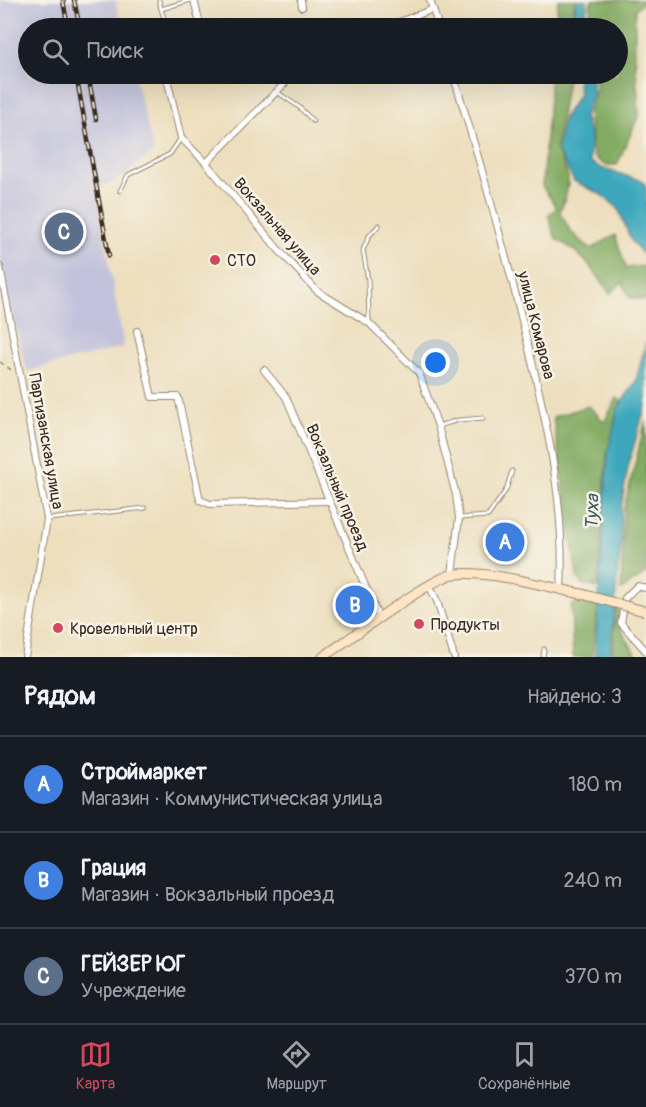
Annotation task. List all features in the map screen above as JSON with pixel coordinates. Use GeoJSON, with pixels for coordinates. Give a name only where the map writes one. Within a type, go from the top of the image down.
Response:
{"type":"FeatureCollection","features":[{"type":"Feature","properties":{"kind":"main road"},"geometry":{"type":"LineString","coordinates":[[323,657],[429,585],[452,574],[475,575],[582,594],[645,611]]}},
{"type":"Feature","properties":{"kind":"street"},"geometry":{"type":"LineString","coordinates":[[193,0],[198,18]]}},
{"type":"Feature","properties":{"kind":"street"},"geometry":{"type":"LineString","coordinates":[[430,0],[436,18]]}},
{"type":"Feature","properties":{"kind":"street"},"geometry":{"type":"LineString","coordinates":[[410,18],[433,9]]}},
{"type":"Feature","properties":{"kind":"street"},"geometry":{"type":"LineString","coordinates":[[168,84],[181,138]]}},
{"type":"Feature","properties":{"kind":"street"},"geometry":{"type":"LineString","coordinates":[[206,163],[283,84]]}},
{"type":"Feature","properties":{"kind":"street","name":"улица Комарова"},"geometry":{"type":"LineString","coordinates":[[456,84],[490,195],[540,393],[557,494],[562,566],[561,590]]}},
{"type":"Feature","properties":{"kind":"street","name":"Вокзальная улица"},"geometry":{"type":"LineString","coordinates":[[181,138],[206,163],[277,248],[317,291],[369,323],[419,373],[438,426],[456,495],[459,518],[452,574]]}},
{"type":"Feature","properties":{"kind":"street","name":"Партизанская улица"},"geometry":{"type":"LineString","coordinates":[[0,267],[47,519],[25,657]]}},
{"type":"Feature","properties":{"kind":"street"},"geometry":{"type":"LineString","coordinates":[[138,331],[152,397],[178,397],[200,500],[210,504],[328,501]]}},
{"type":"Feature","properties":{"kind":"street","name":"Вокзальный проезд"},"geometry":{"type":"LineString","coordinates":[[264,370],[286,397],[379,619]]}},
{"type":"Feature","properties":{"kind":"street"},"geometry":{"type":"LineString","coordinates":[[429,585],[437,601],[454,657]]}},
{"type":"Feature","properties":{"kind":"street"},"geometry":{"type":"LineString","coordinates":[[646,588],[637,586],[625,598],[621,623],[646,651]]}},
{"type":"Feature","properties":{"kind":"lane"},"geometry":{"type":"LineString","coordinates":[[159,0],[163,18]]}},
{"type":"Feature","properties":{"kind":"lane"},"geometry":{"type":"LineString","coordinates":[[161,9],[193,0]]}},
{"type":"Feature","properties":{"kind":"lane"},"geometry":{"type":"LineString","coordinates":[[276,91],[299,107],[313,121]]}},
{"type":"Feature","properties":{"kind":"lane"},"geometry":{"type":"LineString","coordinates":[[120,191],[128,175],[141,171],[170,154],[181,138]]}},
{"type":"Feature","properties":{"kind":"lane"},"geometry":{"type":"LineString","coordinates":[[369,323],[368,280],[363,250],[369,236],[379,225]]}},
{"type":"Feature","properties":{"kind":"lane"},"geometry":{"type":"LineString","coordinates":[[438,426],[459,420],[483,418]]}},
{"type":"Feature","properties":{"kind":"lane"},"geometry":{"type":"LineString","coordinates":[[459,518],[488,516],[506,490],[512,471]]}},
{"type":"Feature","properties":{"kind":"lane"},"geometry":{"type":"LineString","coordinates":[[47,519],[145,508]]}},
{"type":"Feature","properties":{"kind":"lane"},"geometry":{"type":"LineString","coordinates":[[543,657],[544,649]]}},
{"type":"Feature","properties":{"kind":"path"},"geometry":{"type":"LineString","coordinates":[[0,362],[22,377]]}},
{"type":"Feature","properties":{"kind":"shaded area"},"geometry":{"type":"Polygon","coordinates":[[[0,0],[115,0],[120,18],[18,18],[18,84],[137,84],[154,151],[121,178],[96,190],[124,347],[27,371],[7,294],[0,295],[0,0]]]}},
{"type":"Feature","properties":{"kind":"green space"},"geometry":{"type":"Polygon","coordinates":[[[558,0],[575,0],[573,18],[556,18],[558,0]]]}},
{"type":"Feature","properties":{"kind":"green space"},"geometry":{"type":"Polygon","coordinates":[[[591,0],[646,0],[635,9],[639,115],[617,165],[605,165],[594,157],[588,113],[596,84],[628,84],[628,18],[590,18],[591,0]]]}},
{"type":"Feature","properties":{"kind":"green space"},"geometry":{"type":"Polygon","coordinates":[[[550,84],[566,84],[556,146],[568,178],[560,212],[571,232],[591,249],[615,235],[626,268],[643,266],[646,271],[646,300],[630,298],[622,282],[610,294],[587,262],[556,239],[548,215],[557,208],[542,186],[550,84]]]}},
{"type":"Feature","properties":{"kind":"green space"},"geometry":{"type":"Polygon","coordinates":[[[617,398],[621,401],[607,455],[598,588],[582,584],[577,577],[553,417],[589,406],[604,422],[617,398]]]}},
{"type":"Feature","properties":{"kind":"green space"},"geometry":{"type":"Polygon","coordinates":[[[646,420],[646,573],[621,590],[624,508],[646,420]]]}},
{"type":"Feature","properties":{"kind":"green space"},"geometry":{"type":"Polygon","coordinates":[[[588,599],[598,606],[592,657],[573,657],[571,605],[588,599]]]}},
{"type":"Feature","properties":{"kind":"green space"},"geometry":{"type":"Polygon","coordinates":[[[616,607],[619,610],[619,627],[638,657],[612,657],[616,607]]]}},
{"type":"Feature","properties":{"kind":"water"},"geometry":{"type":"Polygon","coordinates":[[[576,0],[587,0],[586,18],[575,18],[576,0]]]}},
{"type":"Feature","properties":{"kind":"water"},"geometry":{"type":"Polygon","coordinates":[[[578,84],[592,84],[593,94],[584,116],[590,136],[590,162],[601,168],[642,181],[646,186],[646,258],[631,240],[618,208],[602,195],[574,181],[557,150],[563,118],[579,94],[578,84]]]}},
{"type":"Feature","properties":{"kind":"water"},"geometry":{"type":"Polygon","coordinates":[[[646,342],[646,405],[629,462],[621,507],[621,539],[610,657],[595,657],[608,452],[618,408],[636,381],[646,342]]]}},
{"type":"Feature","properties":{"kind":"railway"},"geometry":{"type":"LineString","coordinates":[[63,0],[66,18]]}},
{"type":"Feature","properties":{"kind":"railway"},"geometry":{"type":"LineString","coordinates":[[74,0],[78,18]]}},
{"type":"Feature","properties":{"kind":"railway"},"geometry":{"type":"LineString","coordinates":[[78,84],[109,256]]}},
{"type":"Feature","properties":{"kind":"railway"},"geometry":{"type":"LineString","coordinates":[[90,84],[96,119]]}},
{"type":"Feature","properties":{"kind":"place","name":"ГЕЙЗЕР ЮГ"},"geometry":{"type":"Point","coordinates":[64,232]}},
{"type":"Feature","properties":{"kind":"place","name":"СТО"},"geometry":{"type":"Point","coordinates":[215,260]}},
{"type":"Feature","properties":{"kind":"place","name":"Строймаркет"},"geometry":{"type":"Point","coordinates":[505,542]}},
{"type":"Feature","properties":{"kind":"place","name":"Грация"},"geometry":{"type":"Point","coordinates":[355,605]}},
{"type":"Feature","properties":{"kind":"place","name":"Продукты"},"geometry":{"type":"Point","coordinates":[419,624]}},
{"type":"Feature","properties":{"kind":"place","name":"Кровельный центр"},"geometry":{"type":"Point","coordinates":[58,628]}},
{"type":"Feature","properties":{"kind":"water label","name":"Туха"},"geometry":{"type":"Point","coordinates":[592,512]}}]}
